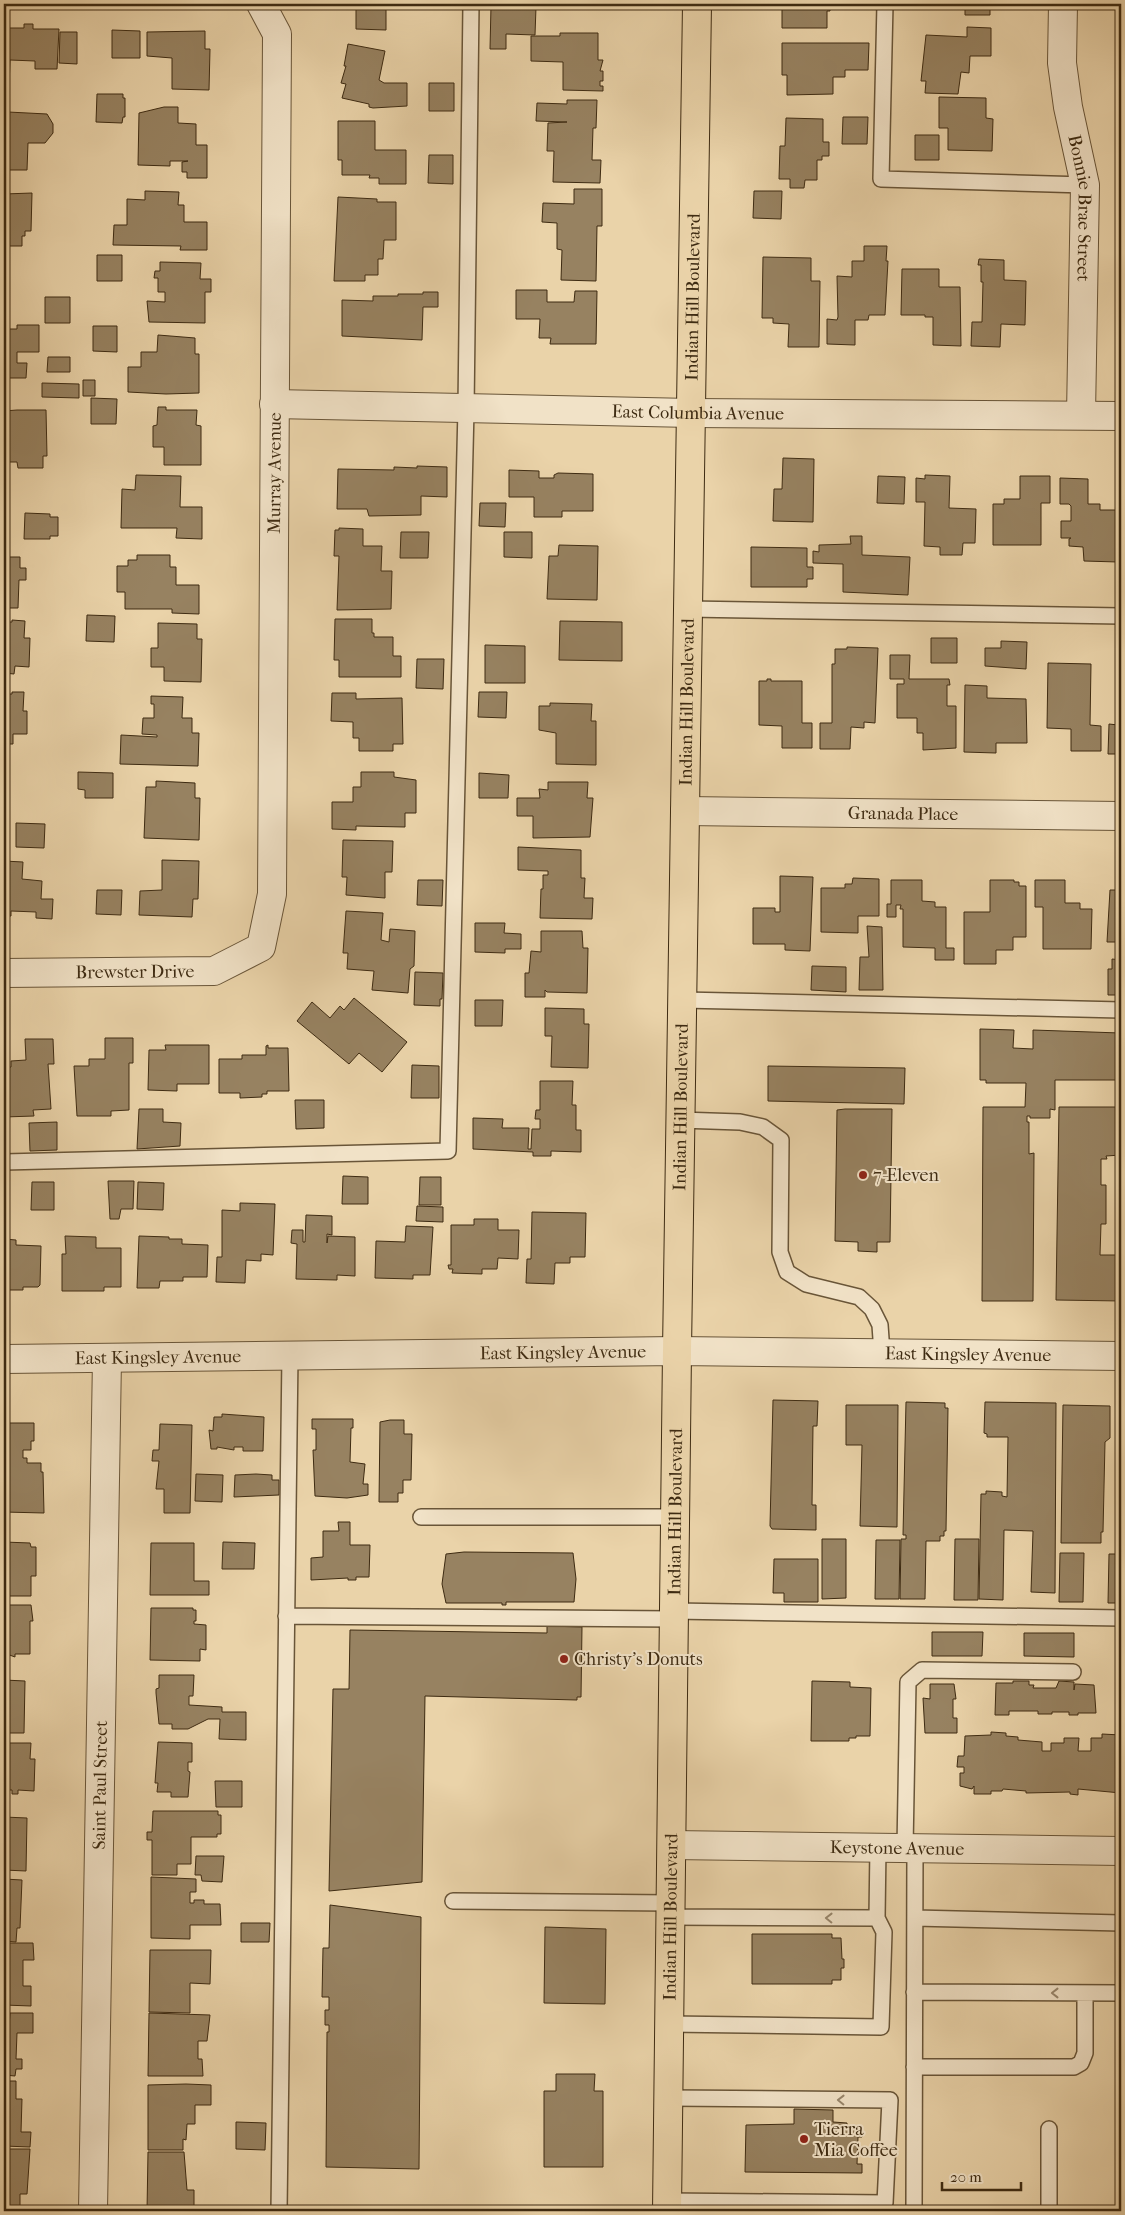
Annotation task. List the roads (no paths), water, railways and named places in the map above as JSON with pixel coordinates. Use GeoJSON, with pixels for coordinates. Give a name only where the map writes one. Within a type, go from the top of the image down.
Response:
{"type":"FeatureCollection","features":[{"type":"Feature","properties":{"kind":"main road","name":"Indian Hill Boulevard"},"geometry":{"type":"LineString","coordinates":[[667,2206],[676,1350],[697,4]]}},
{"type":"Feature","properties":{"kind":"street","name":"Murray Avenue"},"geometry":{"type":"LineString","coordinates":[[261,4],[277,34],[272,894],[261,947]]}},
{"type":"Feature","properties":{"kind":"street","name":"Bonnie Brae Street"},"geometry":{"type":"LineString","coordinates":[[1063,4],[1063,72],[1068,107],[1085,185],[1081,416]]}},
{"type":"Feature","properties":{"kind":"street","name":"East Columbia Avenue"},"geometry":{"type":"LineString","coordinates":[[274,404],[691,414],[1121,416]]}},
{"type":"Feature","properties":{"kind":"street","name":"Granada Place"},"geometry":{"type":"LineString","coordinates":[[685,811],[1121,816]]}},
{"type":"Feature","properties":{"kind":"street","name":"Brewster Drive"},"geometry":{"type":"LineString","coordinates":[[4,973],[214,971],[261,947]]}},
{"type":"Feature","properties":{"kind":"street","name":"East Kingsley Avenue"},"geometry":{"type":"LineString","coordinates":[[4,1359],[676,1350],[1121,1356]]}},
{"type":"Feature","properties":{"kind":"street","name":"Saint Paul Street"},"geometry":{"type":"LineString","coordinates":[[93,2211],[107,1358]]}},
{"type":"Feature","properties":{"kind":"street","name":"Keystone Avenue"},"geometry":{"type":"LineString","coordinates":[[672,1845],[1121,1851]]}},
{"type":"Feature","properties":{"kind":"lane"},"geometry":{"type":"LineString","coordinates":[[4,1162],[448,1151],[466,409],[471,4]]}},
{"type":"Feature","properties":{"kind":"lane"},"geometry":{"type":"LineString","coordinates":[[884,4],[881,179],[1085,185]]}},
{"type":"Feature","properties":{"kind":"lane"},"geometry":{"type":"LineString","coordinates":[[688,609],[1121,616]]}},
{"type":"Feature","properties":{"kind":"lane"},"geometry":{"type":"LineString","coordinates":[[682,1000],[1121,1010]]}},
{"type":"Feature","properties":{"kind":"lane"},"geometry":{"type":"LineString","coordinates":[[680,1120],[740,1122],[763,1127],[781,1140],[780,1252],[787,1272],[806,1284],[859,1297],[872,1309],[880,1325],[882,1353]]}},
{"type":"Feature","properties":{"kind":"lane"},"geometry":{"type":"LineString","coordinates":[[278,2211],[290,1355]]}},
{"type":"Feature","properties":{"kind":"lane"},"geometry":{"type":"LineString","coordinates":[[421,1517],[675,1517]]}},
{"type":"Feature","properties":{"kind":"lane"},"geometry":{"type":"LineString","coordinates":[[286,1616],[674,1615],[1121,1618]]}},
{"type":"Feature","properties":{"kind":"lane"},"geometry":{"type":"LineString","coordinates":[[669,2024],[881,2027],[884,1932],[877,1918],[899,1848],[908,1682],[922,1670],[1073,1672]]}},
{"type":"Feature","properties":{"kind":"lane"},"geometry":{"type":"LineString","coordinates":[[899,1848],[915,1918],[914,2211]]}},
{"type":"Feature","properties":{"kind":"lane"},"geometry":{"type":"LineString","coordinates":[[453,1901],[877,1918]]}},
{"type":"Feature","properties":{"kind":"lane"},"geometry":{"type":"LineString","coordinates":[[915,1918],[1121,1923]]}},
{"type":"Feature","properties":{"kind":"lane"},"geometry":{"type":"LineString","coordinates":[[914,1992],[1121,1993]]}},
{"type":"Feature","properties":{"kind":"lane"},"geometry":{"type":"LineString","coordinates":[[914,2067],[1074,2067],[1081,2063],[1085,2053],[1085,1993]]}},
{"type":"Feature","properties":{"kind":"lane"},"geometry":{"type":"LineString","coordinates":[[667,2206],[885,2203],[890,2100],[669,2098]]}},
{"type":"Feature","properties":{"kind":"lane"},"geometry":{"type":"LineString","coordinates":[[1049,2211],[1050,2129]]}},
{"type":"Feature","properties":{"kind":"place","name":"7-Eleven"},"geometry":{"type":"Point","coordinates":[863,1175]}},
{"type":"Feature","properties":{"kind":"place","name":"Christy's Donuts"},"geometry":{"type":"Point","coordinates":[564,1659]}},
{"type":"Feature","properties":{"kind":"place","name":"Tierra Mia Coffee"},"geometry":{"type":"Point","coordinates":[804,2139]}}]}
